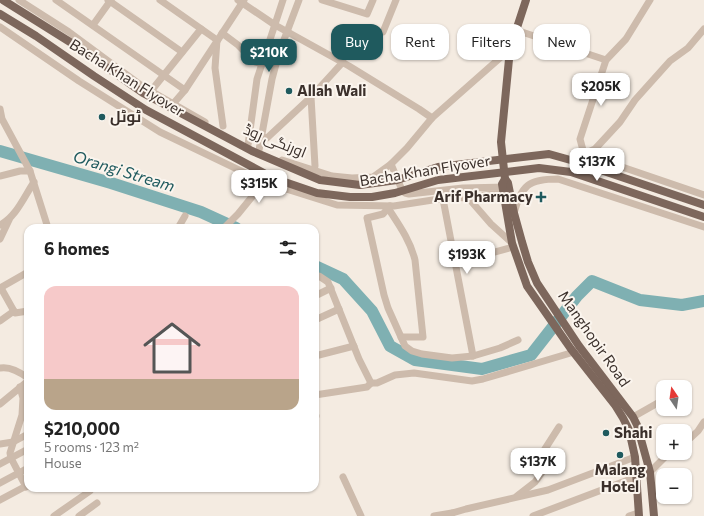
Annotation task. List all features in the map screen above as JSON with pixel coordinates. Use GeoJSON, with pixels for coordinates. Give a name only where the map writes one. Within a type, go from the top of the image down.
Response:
{"type":"FeatureCollection","features":[{"type":"Feature","properties":{"kind":"main road","name":"Bacha Khan Flyover"},"geometry":{"type":"LineString","coordinates":[[3,0],[72,43],[143,93],[252,151],[320,180],[360,185],[397,180],[438,167],[549,154],[704,205]]}},
{"type":"Feature","properties":{"kind":"main road","name":"Manghopir Road"},"geometry":{"type":"LineString","coordinates":[[518,24],[526,0]]}},
{"type":"Feature","properties":{"kind":"main road","name":"Bacha Khan Flyover"},"geometry":{"type":"LineString","coordinates":[[0,14],[36,36],[146,110],[273,178],[318,193],[350,197],[372,197],[395,193],[438,180],[539,168],[570,172],[704,217]]}},
{"type":"Feature","properties":{"kind":"main road","name":"Manghopir Road"},"geometry":{"type":"LineString","coordinates":[[509,60],[501,142],[512,245],[527,286],[575,349],[623,418],[629,430],[635,457],[639,514]]}},
{"type":"Feature","properties":{"kind":"main road","name":"Manghopir Road"},"geometry":{"type":"LineString","coordinates":[[506,190],[528,262],[537,282],[575,349],[633,417],[637,425],[650,472],[654,516]]}},
{"type":"Feature","properties":{"kind":"street","name":"اورنگی روڈ"},"geometry":{"type":"LineString","coordinates":[[19,0],[69,32],[151,91],[173,104],[239,141],[280,160],[332,176],[352,178],[373,177],[391,164],[407,148],[432,118],[498,60]]}},
{"type":"Feature","properties":{"kind":"street"},"geometry":{"type":"LineString","coordinates":[[56,0],[185,90]]}},
{"type":"Feature","properties":{"kind":"street"},"geometry":{"type":"LineString","coordinates":[[160,0],[217,40]]}},
{"type":"Feature","properties":{"kind":"street"},"geometry":{"type":"LineString","coordinates":[[248,145],[257,79],[283,0]]}},
{"type":"Feature","properties":{"kind":"street"},"geometry":{"type":"LineString","coordinates":[[259,150],[272,79],[299,0]]}},
{"type":"Feature","properties":{"kind":"street"},"geometry":{"type":"LineString","coordinates":[[323,0],[367,14],[372,0]]}},
{"type":"Feature","properties":{"kind":"street"},"geometry":{"type":"LineString","coordinates":[[383,32],[396,0]]}},
{"type":"Feature","properties":{"kind":"street"},"geometry":{"type":"LineString","coordinates":[[584,154],[580,139],[606,60],[626,39],[650,0]]}},
{"type":"Feature","properties":{"kind":"street"},"geometry":{"type":"LineString","coordinates":[[93,26],[110,1],[182,52]]}},
{"type":"Feature","properties":{"kind":"street"},"geometry":{"type":"LineString","coordinates":[[173,104],[185,90],[241,1],[275,25],[343,62],[432,118]]}},
{"type":"Feature","properties":{"kind":"street"},"geometry":{"type":"LineString","coordinates":[[0,27],[79,81],[160,132],[264,182],[337,205],[389,207],[443,198],[466,198],[506,190]]}},
{"type":"Feature","properties":{"kind":"street"},"geometry":{"type":"LineString","coordinates":[[151,91],[201,29]]}},
{"type":"Feature","properties":{"kind":"street"},"geometry":{"type":"LineString","coordinates":[[584,154],[595,149],[620,122],[635,100],[670,61],[688,48],[704,29]]}},
{"type":"Feature","properties":{"kind":"street"},"geometry":{"type":"LineString","coordinates":[[222,33],[238,45],[255,62],[262,64]]}},
{"type":"Feature","properties":{"kind":"street"},"geometry":{"type":"LineString","coordinates":[[525,33],[606,60]]}},
{"type":"Feature","properties":{"kind":"street"},"geometry":{"type":"LineString","coordinates":[[217,40],[215,68],[223,126]]}},
{"type":"Feature","properties":{"kind":"street"},"geometry":{"type":"LineString","coordinates":[[262,137],[267,138],[311,97],[343,62]]}},
{"type":"Feature","properties":{"kind":"street"},"geometry":{"type":"LineString","coordinates":[[311,97],[315,166]]}},
{"type":"Feature","properties":{"kind":"street"},"geometry":{"type":"LineString","coordinates":[[0,109],[2,119],[30,171],[47,224]]}},
{"type":"Feature","properties":{"kind":"street"},"geometry":{"type":"LineString","coordinates":[[584,154],[704,195]]}},
{"type":"Feature","properties":{"kind":"street"},"geometry":{"type":"LineString","coordinates":[[391,164],[402,190],[409,194],[463,188],[506,190]]}},
{"type":"Feature","properties":{"kind":"street"},"geometry":{"type":"LineString","coordinates":[[1,177],[20,171],[30,171]]}},
{"type":"Feature","properties":{"kind":"street"},"geometry":{"type":"LineString","coordinates":[[514,213],[518,199],[525,188],[532,182],[545,179],[558,179],[704,227]]}},
{"type":"Feature","properties":{"kind":"street"},"geometry":{"type":"LineString","coordinates":[[0,239],[9,220],[34,182]]}},
{"type":"Feature","properties":{"kind":"street"},"geometry":{"type":"LineString","coordinates":[[228,224],[264,182]]}},
{"type":"Feature","properties":{"kind":"street"},"geometry":{"type":"LineString","coordinates":[[443,198],[473,356]]}},
{"type":"Feature","properties":{"kind":"street"},"geometry":{"type":"LineString","coordinates":[[455,263],[512,245],[471,201],[466,198]]}},
{"type":"Feature","properties":{"kind":"street"},"geometry":{"type":"LineString","coordinates":[[389,207],[383,214],[367,218],[384,295],[388,308],[405,346],[412,351],[422,354],[452,358],[473,356],[500,348],[518,340]]}},
{"type":"Feature","properties":{"kind":"street"},"geometry":{"type":"LineString","coordinates":[[389,207],[408,238],[413,250],[423,337],[401,337]]}},
{"type":"Feature","properties":{"kind":"street"},"geometry":{"type":"LineString","coordinates":[[180,224],[185,216]]}},
{"type":"Feature","properties":{"kind":"street"},"geometry":{"type":"LineString","coordinates":[[0,225],[9,220]]}},
{"type":"Feature","properties":{"kind":"street"},"geometry":{"type":"LineString","coordinates":[[24,274],[0,288],[15,313],[24,312]]}},
{"type":"Feature","properties":{"kind":"street"},"geometry":{"type":"LineString","coordinates":[[319,276],[324,279],[331,288],[354,346],[371,383]]}},
{"type":"Feature","properties":{"kind":"street"},"geometry":{"type":"LineString","coordinates":[[319,294],[331,288]]}},
{"type":"Feature","properties":{"kind":"street"},"geometry":{"type":"LineString","coordinates":[[319,318],[339,310]]}},
{"type":"Feature","properties":{"kind":"street"},"geometry":{"type":"LineString","coordinates":[[0,321],[14,311]]}},
{"type":"Feature","properties":{"kind":"street"},"geometry":{"type":"LineString","coordinates":[[319,355],[354,346]]}},
{"type":"Feature","properties":{"kind":"street"},"geometry":{"type":"LineString","coordinates":[[319,394],[367,387],[371,383],[377,383],[395,375],[414,373],[483,380],[575,349]]}},
{"type":"Feature","properties":{"kind":"street"},"geometry":{"type":"LineString","coordinates":[[0,368],[4,367],[18,371],[24,375]]}},
{"type":"Feature","properties":{"kind":"street"},"geometry":{"type":"LineString","coordinates":[[0,404],[24,384]]}},
{"type":"Feature","properties":{"kind":"street"},"geometry":{"type":"LineString","coordinates":[[20,388],[24,406]]}},
{"type":"Feature","properties":{"kind":"street"},"geometry":{"type":"LineString","coordinates":[[633,417],[656,404]]}},
{"type":"Feature","properties":{"kind":"street"},"geometry":{"type":"LineString","coordinates":[[24,416],[11,449],[11,458],[24,481]]}},
{"type":"Feature","properties":{"kind":"street"},"geometry":{"type":"LineString","coordinates":[[692,438],[701,432],[704,422]]}},
{"type":"Feature","properties":{"kind":"street"},"geometry":{"type":"LineString","coordinates":[[515,497],[543,472],[543,452],[559,427]]}},
{"type":"Feature","properties":{"kind":"street"},"geometry":{"type":"LineString","coordinates":[[0,444],[13,442],[24,436]]}},
{"type":"Feature","properties":{"kind":"street"},"geometry":{"type":"LineString","coordinates":[[0,464],[24,451]]}},
{"type":"Feature","properties":{"kind":"street"},"geometry":{"type":"LineString","coordinates":[[434,516],[450,514],[548,490],[635,457]]}},
{"type":"Feature","properties":{"kind":"street"},"geometry":{"type":"LineString","coordinates":[[650,472],[662,460]]}},
{"type":"Feature","properties":{"kind":"street"},"geometry":{"type":"LineString","coordinates":[[0,483],[24,470]]}},
{"type":"Feature","properties":{"kind":"street"},"geometry":{"type":"LineString","coordinates":[[343,477],[361,516]]}},
{"type":"Feature","properties":{"kind":"street"},"geometry":{"type":"LineString","coordinates":[[534,516],[636,477]]}},
{"type":"Feature","properties":{"kind":"street"},"geometry":{"type":"LineString","coordinates":[[0,500],[24,488]]}},
{"type":"Feature","properties":{"kind":"street"},"geometry":{"type":"LineString","coordinates":[[54,516],[87,492]]}},
{"type":"Feature","properties":{"kind":"street"},"geometry":{"type":"LineString","coordinates":[[79,516],[97,503]]}},
{"type":"Feature","properties":{"kind":"street"},"geometry":{"type":"LineString","coordinates":[[629,516],[639,514]]}},
{"type":"Feature","properties":{"kind":"waterway","name":"Orangi Stream"},"geometry":{"type":"LineString","coordinates":[[0,151],[111,183],[201,212],[227,224]]}},
{"type":"Feature","properties":{"kind":"waterway","name":"Orangi Stream"},"geometry":{"type":"LineString","coordinates":[[319,268],[343,279],[372,311],[390,346],[415,360],[482,369],[531,355],[577,296],[592,281],[640,300],[682,305],[704,301]]}},
{"type":"Feature","properties":{"kind":"place","name":"Allah Wali"},"geometry":{"type":"Point","coordinates":[289,91]}},
{"type":"Feature","properties":{"kind":"place","name":"ٹوٹل"},"geometry":{"type":"Point","coordinates":[102,117]}},
{"type":"Feature","properties":{"kind":"place","name":"Arif Pharmacy"},"geometry":{"type":"Point","coordinates":[541,197]}},
{"type":"Feature","properties":{"kind":"place","name":"Shahi"},"geometry":{"type":"Point","coordinates":[606,433]}},
{"type":"Feature","properties":{"kind":"place","name":"Malang Hotel"},"geometry":{"type":"Point","coordinates":[620,455]}}]}
